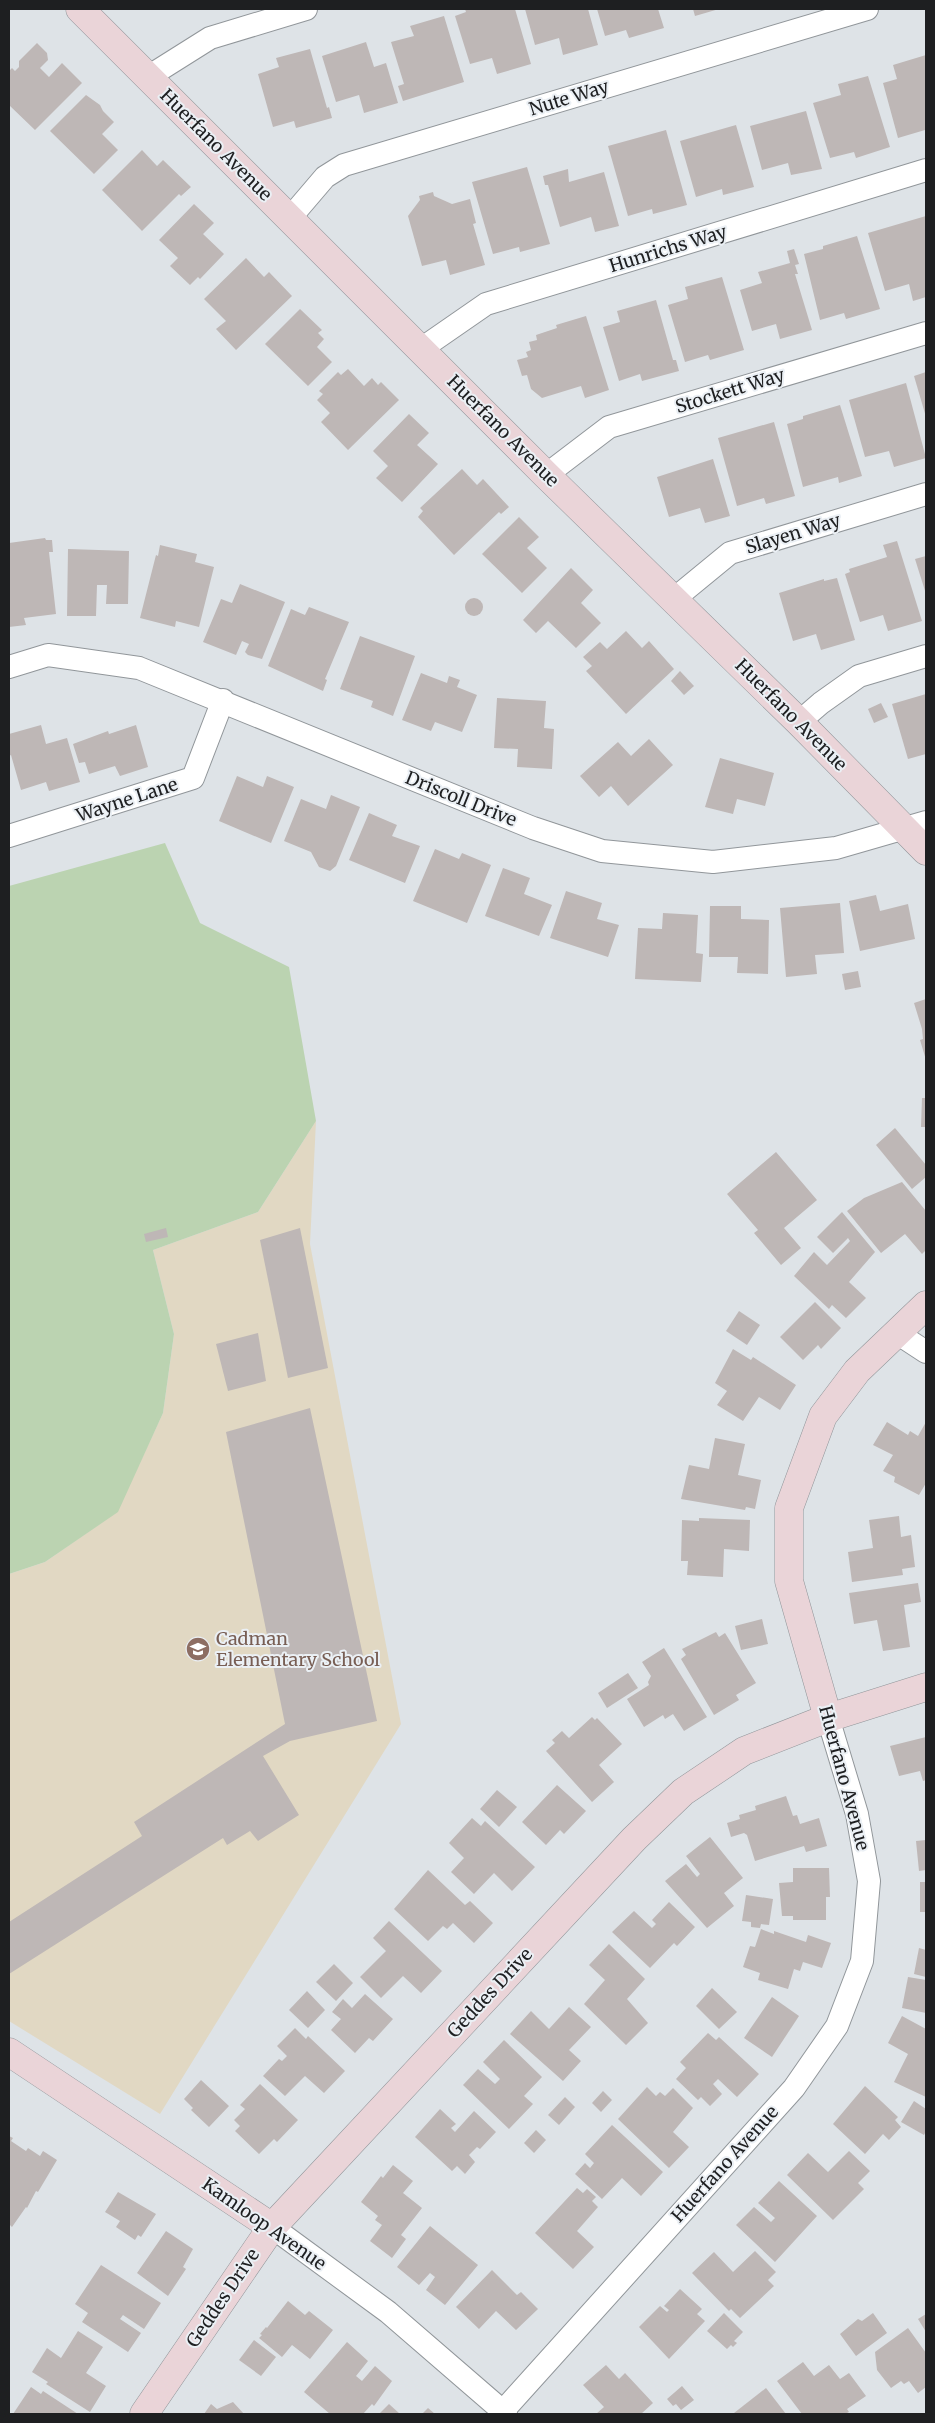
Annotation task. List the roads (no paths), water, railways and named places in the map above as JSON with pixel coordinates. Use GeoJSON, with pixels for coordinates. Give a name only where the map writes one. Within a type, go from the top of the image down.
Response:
{"type":"FeatureCollection","features":[{"type":"Feature","properties":{"kind":"street","name":"Huerfano Avenue"},"geometry":{"type":"LineString","coordinates":[[80,9],[546,475],[800,722],[915,826],[926,851]]}},
{"type":"Feature","properties":{"kind":"street"},"geometry":{"type":"LineString","coordinates":[[148,77],[210,38],[306,9]]}},
{"type":"Feature","properties":{"kind":"street","name":"Nute Way"},"geometry":{"type":"LineString","coordinates":[[290,218],[326,177],[344,165],[867,9]]}},
{"type":"Feature","properties":{"kind":"street","name":"Hunrichs Way"},"geometry":{"type":"LineString","coordinates":[[421,349],[486,304],[926,170]]}},
{"type":"Feature","properties":{"kind":"street","name":"Stockett Way"},"geometry":{"type":"LineString","coordinates":[[546,475],[609,427],[926,333]]}},
{"type":"Feature","properties":{"kind":"street","name":"Slayen Way"},"geometry":{"type":"LineString","coordinates":[[674,599],[730,553],[926,494]]}},
{"type":"Feature","properties":{"kind":"street","name":"Driscoll Drive"},"geometry":{"type":"LineString","coordinates":[[9,666],[48,655],[139,668],[223,700],[533,828],[602,851],[713,862],[836,848],[915,826]]}},
{"type":"Feature","properties":{"kind":"street"},"geometry":{"type":"LineString","coordinates":[[800,722],[821,703],[860,676],[926,656]]}},
{"type":"Feature","properties":{"kind":"street","name":"Wayne Lane"},"geometry":{"type":"LineString","coordinates":[[9,836],[193,778],[223,700]]}},
{"type":"Feature","properties":{"kind":"street","name":"Huerfano Avenue"},"geometry":{"type":"LineString","coordinates":[[504,2413],[794,2088],[837,2026],[862,1961],[869,1881],[857,1814],[789,1581],[789,1508],[823,1416],[857,1370],[926,1305]]}},
{"type":"Feature","properties":{"kind":"street"},"geometry":{"type":"LineString","coordinates":[[897,1333],[926,1352]]}},
{"type":"Feature","properties":{"kind":"street","name":"Geddes Drive"},"geometry":{"type":"LineString","coordinates":[[144,2414],[272,2227],[627,1847],[683,1792],[744,1751],[828,1718],[926,1687]]}},
{"type":"Feature","properties":{"kind":"street","name":"Kamloop Avenue"},"geometry":{"type":"LineString","coordinates":[[9,2052],[272,2227],[388,2312],[504,2413]]}},
{"type":"Feature","properties":{"kind":"place","name":"Cadman Elementary School"},"geometry":{"type":"Point","coordinates":[198,1649]}}]}
